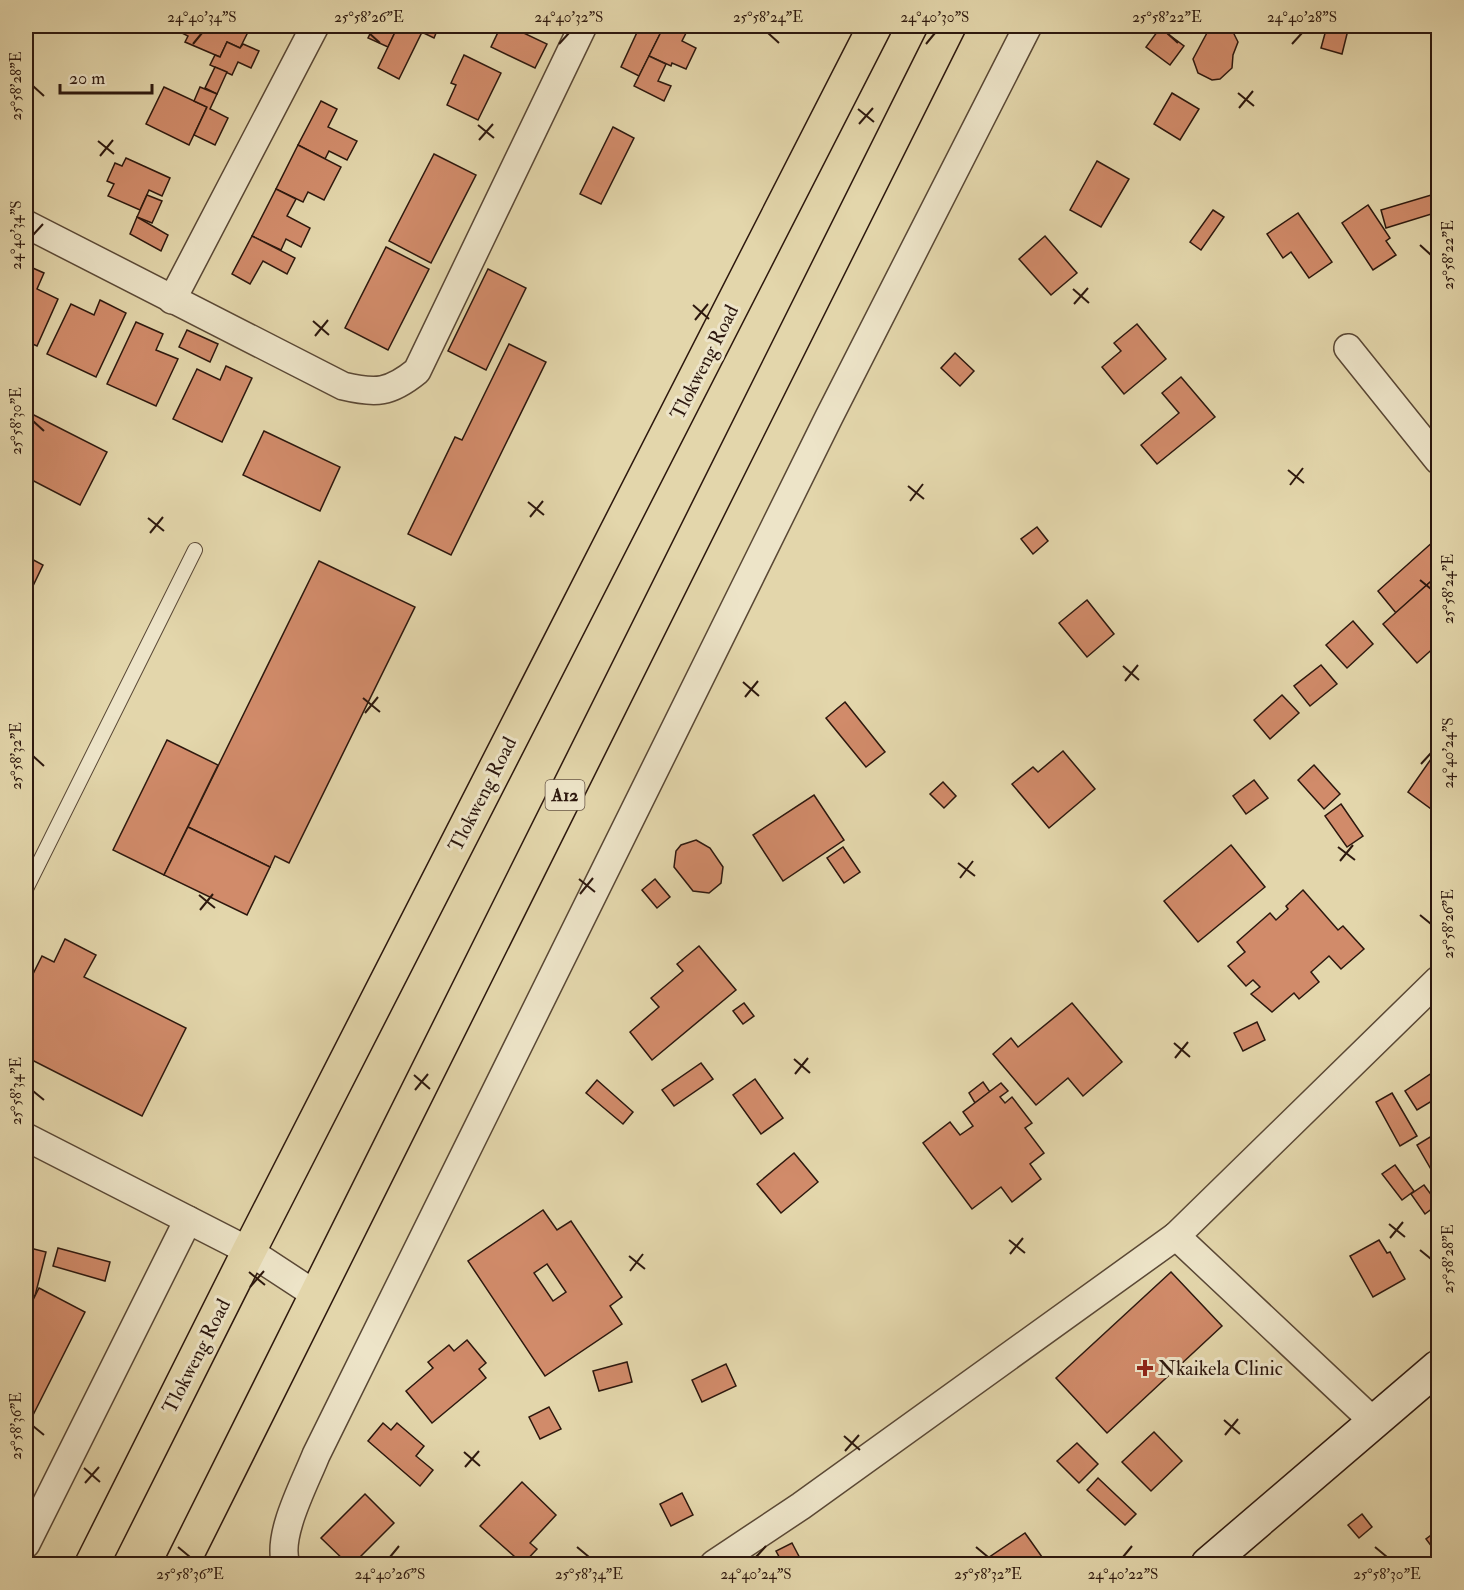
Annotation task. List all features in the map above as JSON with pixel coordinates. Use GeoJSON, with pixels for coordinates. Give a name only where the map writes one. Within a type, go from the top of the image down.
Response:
{"type":"FeatureCollection","features":[{"type":"Feature","properties":{"kind":"main road","name":"Tlokweng Road"},"geometry":{"type":"LineString","coordinates":[[92,1564],[249,1251],[875,26]]}},
{"type":"Feature","properties":{"kind":"main road","name":"A12"},"geometry":{"type":"LineString","coordinates":[[182,1564],[949,26]]}},
{"type":"Feature","properties":{"kind":"street"},"geometry":{"type":"LineString","coordinates":[[172,300],[315,26]]}},
{"type":"Feature","properties":{"kind":"street"},"geometry":{"type":"LineString","coordinates":[[26,224],[343,386],[364,391],[387,391],[403,383],[417,370],[583,26]]}},
{"type":"Feature","properties":{"kind":"street"},"geometry":{"type":"LineString","coordinates":[[286,1564],[283,1557],[286,1530],[316,1455],[829,417],[1028,26]]}},
{"type":"Feature","properties":{"kind":"street"},"geometry":{"type":"LineString","coordinates":[[1348,348],[1438,460]]}},
{"type":"Feature","properties":{"kind":"street"},"geometry":{"type":"LineString","coordinates":[[714,1564],[801,1506],[1176,1236],[1438,980]]}},
{"type":"Feature","properties":{"kind":"street"},"geometry":{"type":"LineString","coordinates":[[26,1137],[249,1251],[315,1295]]}},
{"type":"Feature","properties":{"kind":"street"},"geometry":{"type":"LineString","coordinates":[[26,1544],[188,1221]]}},
{"type":"Feature","properties":{"kind":"street"},"geometry":{"type":"LineString","coordinates":[[1176,1236],[1374,1422]]}},
{"type":"Feature","properties":{"kind":"street"},"geometry":{"type":"LineString","coordinates":[[1208,1564],[1438,1367]]}},
{"type":"Feature","properties":{"kind":"lane"},"geometry":{"type":"LineString","coordinates":[[26,889],[195,550]]}},
{"type":"Feature","properties":{"kind":"building"},"geometry":{"type":"Polygon","coordinates":[[[176,26],[251,26],[240,48],[227,42],[220,57],[185,42],[188,36],[174,29],[176,26]]]}},
{"type":"Feature","properties":{"kind":"building"},"geometry":{"type":"Polygon","coordinates":[[[374,26],[398,26],[388,47],[368,38],[374,26]]]}},
{"type":"Feature","properties":{"kind":"building"},"geometry":{"type":"Polygon","coordinates":[[[398,26],[409,26],[422,32],[399,79],[378,68],[398,26]]]}},
{"type":"Feature","properties":{"kind":"building"},"geometry":{"type":"Polygon","coordinates":[[[409,26],[439,26],[434,38],[409,26]]]}},
{"type":"Feature","properties":{"kind":"building"},"geometry":{"type":"Polygon","coordinates":[[[501,26],[509,26],[547,44],[535,68],[491,47],[501,26]]]}},
{"type":"Feature","properties":{"kind":"building"},"geometry":{"type":"Polygon","coordinates":[[[650,26],[664,26],[639,76],[621,67],[639,28],[647,32],[650,26]]]}},
{"type":"Feature","properties":{"kind":"building"},"geometry":{"type":"Polygon","coordinates":[[[664,26],[671,26],[686,33],[682,41],[696,48],[686,69],[672,63],[671,66],[649,56],[664,26]]]}},
{"type":"Feature","properties":{"kind":"building"},"geometry":{"type":"Polygon","coordinates":[[[1220,26],[1232,30],[1238,42],[1233,55],[1232,68],[1220,79],[1212,80],[1198,73],[1193,59],[1208,31],[1220,26]]]}},
{"type":"Feature","properties":{"kind":"building"},"geometry":{"type":"Polygon","coordinates":[[[1327,26],[1349,26],[1342,54],[1321,48],[1327,26]]]}},
{"type":"Feature","properties":{"kind":"building"},"geometry":{"type":"Polygon","coordinates":[[[1160,28],[1184,46],[1170,65],[1146,47],[1160,28]]]}},
{"type":"Feature","properties":{"kind":"building"},"geometry":{"type":"Polygon","coordinates":[[[227,42],[240,48],[243,44],[259,51],[251,68],[238,62],[232,75],[210,65],[215,55],[220,57],[227,42]]]}},
{"type":"Feature","properties":{"kind":"building"},"geometry":{"type":"Polygon","coordinates":[[[464,55],[501,73],[478,120],[447,105],[456,85],[451,83],[464,55]]]}},
{"type":"Feature","properties":{"kind":"building"},"geometry":{"type":"Polygon","coordinates":[[[649,56],[666,64],[658,81],[671,86],[664,101],[634,86],[649,56]]]}},
{"type":"Feature","properties":{"kind":"building"},"geometry":{"type":"Polygon","coordinates":[[[215,67],[227,72],[217,94],[205,88],[215,67]]]}},
{"type":"Feature","properties":{"kind":"building"},"geometry":{"type":"Polygon","coordinates":[[[164,87],[207,107],[189,145],[146,124],[164,87]]]}},
{"type":"Feature","properties":{"kind":"building"},"geometry":{"type":"Polygon","coordinates":[[[200,87],[217,94],[210,109],[228,118],[215,145],[194,135],[207,107],[194,101],[200,87]]]}},
{"type":"Feature","properties":{"kind":"building"},"geometry":{"type":"Polygon","coordinates":[[[1172,93],[1199,109],[1180,140],[1154,124],[1172,93]]]}},
{"type":"Feature","properties":{"kind":"building"},"geometry":{"type":"Polygon","coordinates":[[[321,101],[337,109],[328,127],[357,141],[347,160],[329,151],[325,159],[298,145],[321,101]]]}},
{"type":"Feature","properties":{"kind":"building"},"geometry":{"type":"Polygon","coordinates":[[[613,127],[634,138],[601,204],[580,194],[613,127]]]}},
{"type":"Feature","properties":{"kind":"building"},"geometry":{"type":"Polygon","coordinates":[[[298,145],[341,167],[324,200],[308,192],[303,202],[276,189],[298,145]]]}},
{"type":"Feature","properties":{"kind":"building"},"geometry":{"type":"Polygon","coordinates":[[[434,154],[476,175],[431,263],[389,241],[434,154]]]}},
{"type":"Feature","properties":{"kind":"building"},"geometry":{"type":"Polygon","coordinates":[[[126,158],[170,178],[162,196],[149,190],[140,210],[108,196],[114,184],[107,181],[115,163],[122,166],[126,158]]]}},
{"type":"Feature","properties":{"kind":"building"},"geometry":{"type":"Polygon","coordinates":[[[1097,161],[1129,179],[1101,227],[1070,210],[1097,161]]]}},
{"type":"Feature","properties":{"kind":"building"},"geometry":{"type":"Polygon","coordinates":[[[276,189],[296,199],[287,216],[310,228],[301,247],[286,239],[281,250],[252,236],[276,189]]]}},
{"type":"Feature","properties":{"kind":"building"},"geometry":{"type":"Polygon","coordinates":[[[1438,193],[1438,212],[1386,228],[1381,210],[1438,193]]]}},
{"type":"Feature","properties":{"kind":"building"},"geometry":{"type":"Polygon","coordinates":[[[147,195],[162,201],[152,223],[137,217],[147,195]]]}},
{"type":"Feature","properties":{"kind":"building"},"geometry":{"type":"Polygon","coordinates":[[[1368,205],[1390,238],[1386,241],[1396,255],[1373,270],[1342,223],[1368,205]]]}},
{"type":"Feature","properties":{"kind":"building"},"geometry":{"type":"Polygon","coordinates":[[[1213,210],[1224,217],[1201,250],[1190,242],[1213,210]]]}},
{"type":"Feature","properties":{"kind":"building"},"geometry":{"type":"Polygon","coordinates":[[[1298,213],[1332,262],[1309,278],[1291,252],[1283,258],[1267,234],[1298,213]]]}},
{"type":"Feature","properties":{"kind":"building"},"geometry":{"type":"Polygon","coordinates":[[[137,217],[168,235],[161,251],[130,234],[137,217]]]}},
{"type":"Feature","properties":{"kind":"building"},"geometry":{"type":"Polygon","coordinates":[[[252,236],[295,258],[287,274],[263,261],[250,284],[232,274],[252,236]]]}},
{"type":"Feature","properties":{"kind":"building"},"geometry":{"type":"Polygon","coordinates":[[[1045,236],[1077,273],[1051,295],[1019,259],[1045,236]]]}},
{"type":"Feature","properties":{"kind":"building"},"geometry":{"type":"Polygon","coordinates":[[[386,247],[429,269],[388,350],[345,328],[386,247]]]}},
{"type":"Feature","properties":{"kind":"building"},"geometry":{"type":"Polygon","coordinates":[[[26,265],[44,273],[37,289],[58,299],[37,346],[26,341],[26,265]]]}},
{"type":"Feature","properties":{"kind":"building"},"geometry":{"type":"Polygon","coordinates":[[[488,269],[526,288],[486,370],[448,351],[488,269]]]}},
{"type":"Feature","properties":{"kind":"building"},"geometry":{"type":"Polygon","coordinates":[[[100,300],[126,313],[96,377],[47,354],[71,304],[94,315],[100,300]]]}},
{"type":"Feature","properties":{"kind":"building"},"geometry":{"type":"Polygon","coordinates":[[[136,322],[163,334],[156,350],[178,359],[156,406],[107,384],[136,322]]]}},
{"type":"Feature","properties":{"kind":"building"},"geometry":{"type":"Polygon","coordinates":[[[1137,324],[1166,359],[1124,394],[1102,367],[1121,351],[1114,343],[1137,324]]]}},
{"type":"Feature","properties":{"kind":"building"},"geometry":{"type":"Polygon","coordinates":[[[187,330],[218,344],[210,362],[179,347],[187,330]]]}},
{"type":"Feature","properties":{"kind":"building"},"geometry":{"type":"Polygon","coordinates":[[[509,344],[546,362],[451,555],[408,534],[455,437],[462,440],[509,344]]]}},
{"type":"Feature","properties":{"kind":"building"},"geometry":{"type":"Polygon","coordinates":[[[955,353],[974,371],[960,386],[941,368],[955,353]]]}},
{"type":"Feature","properties":{"kind":"building"},"geometry":{"type":"Polygon","coordinates":[[[226,366],[252,378],[222,442],[173,419],[197,369],[220,380],[226,366]]]}},
{"type":"Feature","properties":{"kind":"building"},"geometry":{"type":"Polygon","coordinates":[[[1181,377],[1215,417],[1157,464],[1141,445],[1179,413],[1162,393],[1181,377]]]}},
{"type":"Feature","properties":{"kind":"building"},"geometry":{"type":"Polygon","coordinates":[[[26,411],[107,452],[80,505],[26,477],[26,411]]]}},
{"type":"Feature","properties":{"kind":"building"},"geometry":{"type":"Polygon","coordinates":[[[264,431],[340,467],[320,511],[243,475],[264,431]]]}},
{"type":"Feature","properties":{"kind":"building"},"geometry":{"type":"Polygon","coordinates":[[[1037,527],[1048,541],[1033,554],[1021,539],[1037,527]]]}},
{"type":"Feature","properties":{"kind":"building"},"geometry":{"type":"Polygon","coordinates":[[[1435,540],[1438,544],[1438,575],[1396,613],[1378,591],[1435,540]]]}},
{"type":"Feature","properties":{"kind":"building"},"geometry":{"type":"Polygon","coordinates":[[[26,556],[43,565],[31,590],[26,588],[26,556]]]}},
{"type":"Feature","properties":{"kind":"building"},"geometry":{"type":"Polygon","coordinates":[[[319,561],[415,607],[289,863],[275,856],[270,867],[188,827],[319,561]]]}},
{"type":"Feature","properties":{"kind":"building"},"geometry":{"type":"Polygon","coordinates":[[[1438,575],[1438,644],[1417,663],[1383,624],[1438,575]]]}},
{"type":"Feature","properties":{"kind":"building"},"geometry":{"type":"Polygon","coordinates":[[[1087,600],[1114,634],[1087,657],[1059,623],[1087,600]]]}},
{"type":"Feature","properties":{"kind":"building"},"geometry":{"type":"Polygon","coordinates":[[[1353,621],[1373,644],[1347,668],[1326,645],[1353,621]]]}},
{"type":"Feature","properties":{"kind":"building"},"geometry":{"type":"Polygon","coordinates":[[[1321,665],[1337,684],[1310,706],[1294,686],[1321,665]]]}},
{"type":"Feature","properties":{"kind":"building"},"geometry":{"type":"Polygon","coordinates":[[[1282,695],[1299,713],[1270,739],[1254,720],[1282,695]]]}},
{"type":"Feature","properties":{"kind":"building"},"geometry":{"type":"Polygon","coordinates":[[[845,702],[885,752],[866,767],[826,718],[845,702]]]}},
{"type":"Feature","properties":{"kind":"building"},"geometry":{"type":"Polygon","coordinates":[[[167,740],[218,765],[164,875],[113,850],[167,740]]]}},
{"type":"Feature","properties":{"kind":"building"},"geometry":{"type":"Polygon","coordinates":[[[1438,749],[1438,814],[1408,792],[1438,749]]]}},
{"type":"Feature","properties":{"kind":"building"},"geometry":{"type":"Polygon","coordinates":[[[1063,751],[1095,789],[1049,828],[1012,784],[1033,767],[1038,772],[1063,751]]]}},
{"type":"Feature","properties":{"kind":"building"},"geometry":{"type":"Polygon","coordinates":[[[1314,765],[1340,794],[1324,809],[1298,780],[1314,765]]]}},
{"type":"Feature","properties":{"kind":"building"},"geometry":{"type":"Polygon","coordinates":[[[1254,780],[1268,798],[1246,814],[1233,796],[1254,780]]]}},
{"type":"Feature","properties":{"kind":"building"},"geometry":{"type":"Polygon","coordinates":[[[943,782],[956,796],[944,808],[930,794],[943,782]]]}},
{"type":"Feature","properties":{"kind":"building"},"geometry":{"type":"Polygon","coordinates":[[[814,795],[844,840],[783,881],[753,835],[814,795]]]}},
{"type":"Feature","properties":{"kind":"building"},"geometry":{"type":"Polygon","coordinates":[[[1341,804],[1363,836],[1347,847],[1325,816],[1341,804]]]}},
{"type":"Feature","properties":{"kind":"building"},"geometry":{"type":"Polygon","coordinates":[[[188,827],[270,867],[247,915],[164,875],[188,827]]]}},
{"type":"Feature","properties":{"kind":"building"},"geometry":{"type":"Polygon","coordinates":[[[696,840],[710,848],[723,867],[721,883],[709,893],[693,891],[674,867],[676,851],[681,845],[696,840]]]}},
{"type":"Feature","properties":{"kind":"building"},"geometry":{"type":"Polygon","coordinates":[[[1231,845],[1265,887],[1198,942],[1164,901],[1231,845]]]}},
{"type":"Feature","properties":{"kind":"building"},"geometry":{"type":"Polygon","coordinates":[[[843,847],[860,872],[844,883],[827,858],[843,847]]]}},
{"type":"Feature","properties":{"kind":"building"},"geometry":{"type":"Polygon","coordinates":[[[655,879],[670,897],[657,908],[642,890],[655,879]]]}},
{"type":"Feature","properties":{"kind":"building"},"geometry":{"type":"Polygon","coordinates":[[[1303,890],[1338,930],[1343,926],[1364,949],[1341,969],[1329,956],[1311,972],[1319,982],[1299,999],[1294,993],[1272,1012],[1251,994],[1260,987],[1253,980],[1246,986],[1228,966],[1245,952],[1237,942],[1270,913],[1276,920],[1288,909],[1286,906],[1303,890]]]}},
{"type":"Feature","properties":{"kind":"building"},"geometry":{"type":"Polygon","coordinates":[[[65,939],[96,955],[84,977],[186,1028],[142,1116],[26,1057],[26,988],[42,956],[54,962],[65,939]]]}},
{"type":"Feature","properties":{"kind":"building"},"geometry":{"type":"Polygon","coordinates":[[[699,946],[736,990],[652,1060],[630,1032],[659,1007],[651,998],[683,971],[677,964],[699,946]]]}},
{"type":"Feature","properties":{"kind":"building"},"geometry":{"type":"Polygon","coordinates":[[[744,1003],[754,1016],[743,1024],[733,1011],[744,1003]]]}},
{"type":"Feature","properties":{"kind":"building"},"geometry":{"type":"Polygon","coordinates":[[[1072,1003],[1122,1062],[1083,1096],[1068,1078],[1036,1105],[993,1054],[1011,1038],[1018,1047],[1072,1003]]]}},
{"type":"Feature","properties":{"kind":"building"},"geometry":{"type":"Polygon","coordinates":[[[1257,1022],[1265,1040],[1243,1051],[1234,1033],[1257,1022]]]}},
{"type":"Feature","properties":{"kind":"building"},"geometry":{"type":"Polygon","coordinates":[[[701,1063],[713,1079],[674,1106],[662,1090],[701,1063]]]}},
{"type":"Feature","properties":{"kind":"building"},"geometry":{"type":"Polygon","coordinates":[[[1438,1069],[1438,1105],[1435,1099],[1417,1110],[1405,1091],[1438,1069]]]}},
{"type":"Feature","properties":{"kind":"building"},"geometry":{"type":"Polygon","coordinates":[[[755,1079],[783,1118],[761,1134],[733,1095],[755,1079]]]}},
{"type":"Feature","properties":{"kind":"building"},"geometry":{"type":"Polygon","coordinates":[[[597,1080],[633,1112],[623,1124],[586,1093],[597,1080]]]}},
{"type":"Feature","properties":{"kind":"building"},"geometry":{"type":"Polygon","coordinates":[[[983,1082],[990,1092],[975,1103],[969,1093],[983,1082]]]}},
{"type":"Feature","properties":{"kind":"building"},"geometry":{"type":"Polygon","coordinates":[[[1001,1083],[1008,1091],[1000,1097],[1005,1103],[1012,1097],[1032,1123],[1025,1128],[1044,1153],[1030,1164],[1041,1179],[1012,1202],[1001,1187],[972,1209],[923,1143],[950,1122],[960,1135],[973,1126],[963,1112],[1001,1083]]]}},
{"type":"Feature","properties":{"kind":"building"},"geometry":{"type":"Polygon","coordinates":[[[1392,1093],[1417,1136],[1400,1146],[1376,1102],[1392,1093]]]}},
{"type":"Feature","properties":{"kind":"building"},"geometry":{"type":"Polygon","coordinates":[[[1430,1137],[1438,1152],[1438,1168],[1432,1171],[1417,1145],[1430,1137]]]}},
{"type":"Feature","properties":{"kind":"building"},"geometry":{"type":"Polygon","coordinates":[[[794,1153],[818,1182],[781,1213],[757,1184],[794,1153]]]}},
{"type":"Feature","properties":{"kind":"building"},"geometry":{"type":"Polygon","coordinates":[[[1395,1165],[1414,1191],[1402,1200],[1382,1174],[1395,1165]]]}},
{"type":"Feature","properties":{"kind":"building"},"geometry":{"type":"Polygon","coordinates":[[[1424,1185],[1438,1204],[1425,1214],[1411,1194],[1424,1185]]]}},
{"type":"Feature","properties":{"kind":"building"},"geometry":{"type":"Polygon","coordinates":[[[543,1210],[557,1230],[571,1221],[622,1297],[610,1306],[622,1324],[545,1376],[468,1261],[543,1210]],[[547,1264],[534,1273],[553,1301],[566,1292],[547,1264]]]}},
{"type":"Feature","properties":{"kind":"building"},"geometry":{"type":"Polygon","coordinates":[[[1379,1240],[1387,1253],[1390,1252],[1405,1279],[1373,1297],[1350,1256],[1379,1240]]]}},
{"type":"Feature","properties":{"kind":"building"},"geometry":{"type":"Polygon","coordinates":[[[26,1247],[46,1252],[35,1296],[26,1293],[26,1247]]]}},
{"type":"Feature","properties":{"kind":"building"},"geometry":{"type":"Polygon","coordinates":[[[58,1248],[110,1262],[105,1281],[53,1266],[58,1248]]]}},
{"type":"Feature","properties":{"kind":"building"},"geometry":{"type":"Polygon","coordinates":[[[1171,1272],[1222,1326],[1107,1433],[1056,1378],[1171,1272]]]}},
{"type":"Feature","properties":{"kind":"building"},"geometry":{"type":"Polygon","coordinates":[[[39,1288],[85,1312],[26,1429],[26,1314],[39,1288]]]}},
{"type":"Feature","properties":{"kind":"building"},"geometry":{"type":"Polygon","coordinates":[[[467,1340],[486,1363],[479,1369],[486,1378],[432,1423],[406,1391],[433,1368],[428,1362],[449,1345],[454,1351],[467,1340]]]}},
{"type":"Feature","properties":{"kind":"building"},"geometry":{"type":"Polygon","coordinates":[[[627,1362],[632,1382],[599,1391],[593,1371],[627,1362]]]}},
{"type":"Feature","properties":{"kind":"building"},"geometry":{"type":"Polygon","coordinates":[[[726,1364],[736,1386],[702,1402],[692,1380],[726,1364]]]}},
{"type":"Feature","properties":{"kind":"building"},"geometry":{"type":"Polygon","coordinates":[[[549,1407],[561,1429],[540,1439],[529,1417],[549,1407]]]}},
{"type":"Feature","properties":{"kind":"building"},"geometry":{"type":"Polygon","coordinates":[[[383,1423],[391,1430],[397,1423],[424,1446],[416,1456],[433,1470],[420,1486],[368,1441],[383,1423]]]}},
{"type":"Feature","properties":{"kind":"building"},"geometry":{"type":"Polygon","coordinates":[[[1154,1432],[1182,1461],[1151,1491],[1122,1462],[1154,1432]]]}},
{"type":"Feature","properties":{"kind":"building"},"geometry":{"type":"Polygon","coordinates":[[[1077,1443],[1098,1464],[1079,1483],[1057,1461],[1077,1443]]]}},
{"type":"Feature","properties":{"kind":"building"},"geometry":{"type":"Polygon","coordinates":[[[1098,1478],[1136,1514],[1125,1525],[1087,1490],[1098,1478]]]}},
{"type":"Feature","properties":{"kind":"building"},"geometry":{"type":"Polygon","coordinates":[[[522,1482],[556,1515],[530,1543],[537,1549],[523,1564],[480,1526],[522,1482]]]}},
{"type":"Feature","properties":{"kind":"building"},"geometry":{"type":"Polygon","coordinates":[[[682,1493],[693,1515],[671,1526],[660,1504],[682,1493]]]}},
{"type":"Feature","properties":{"kind":"building"},"geometry":{"type":"Polygon","coordinates":[[[365,1494],[394,1523],[353,1564],[348,1564],[321,1538],[365,1494]]]}},
{"type":"Feature","properties":{"kind":"building"},"geometry":{"type":"Polygon","coordinates":[[[1362,1514],[1372,1527],[1359,1538],[1348,1525],[1362,1514]]]}},
{"type":"Feature","properties":{"kind":"building"},"geometry":{"type":"Polygon","coordinates":[[[1438,1530],[1438,1548],[1435,1551],[1426,1539],[1438,1530]]]}},
{"type":"Feature","properties":{"kind":"building"},"geometry":{"type":"Polygon","coordinates":[[[1025,1533],[1047,1564],[979,1564],[1025,1533]]]}},
{"type":"Feature","properties":{"kind":"building"},"geometry":{"type":"Polygon","coordinates":[[[792,1543],[803,1564],[783,1564],[776,1551],[792,1543]]]}},
{"type":"Feature","properties":{"kind":"place","name":"Nkaikela Clinic"},"geometry":{"type":"Point","coordinates":[1145,1368]}}]}
